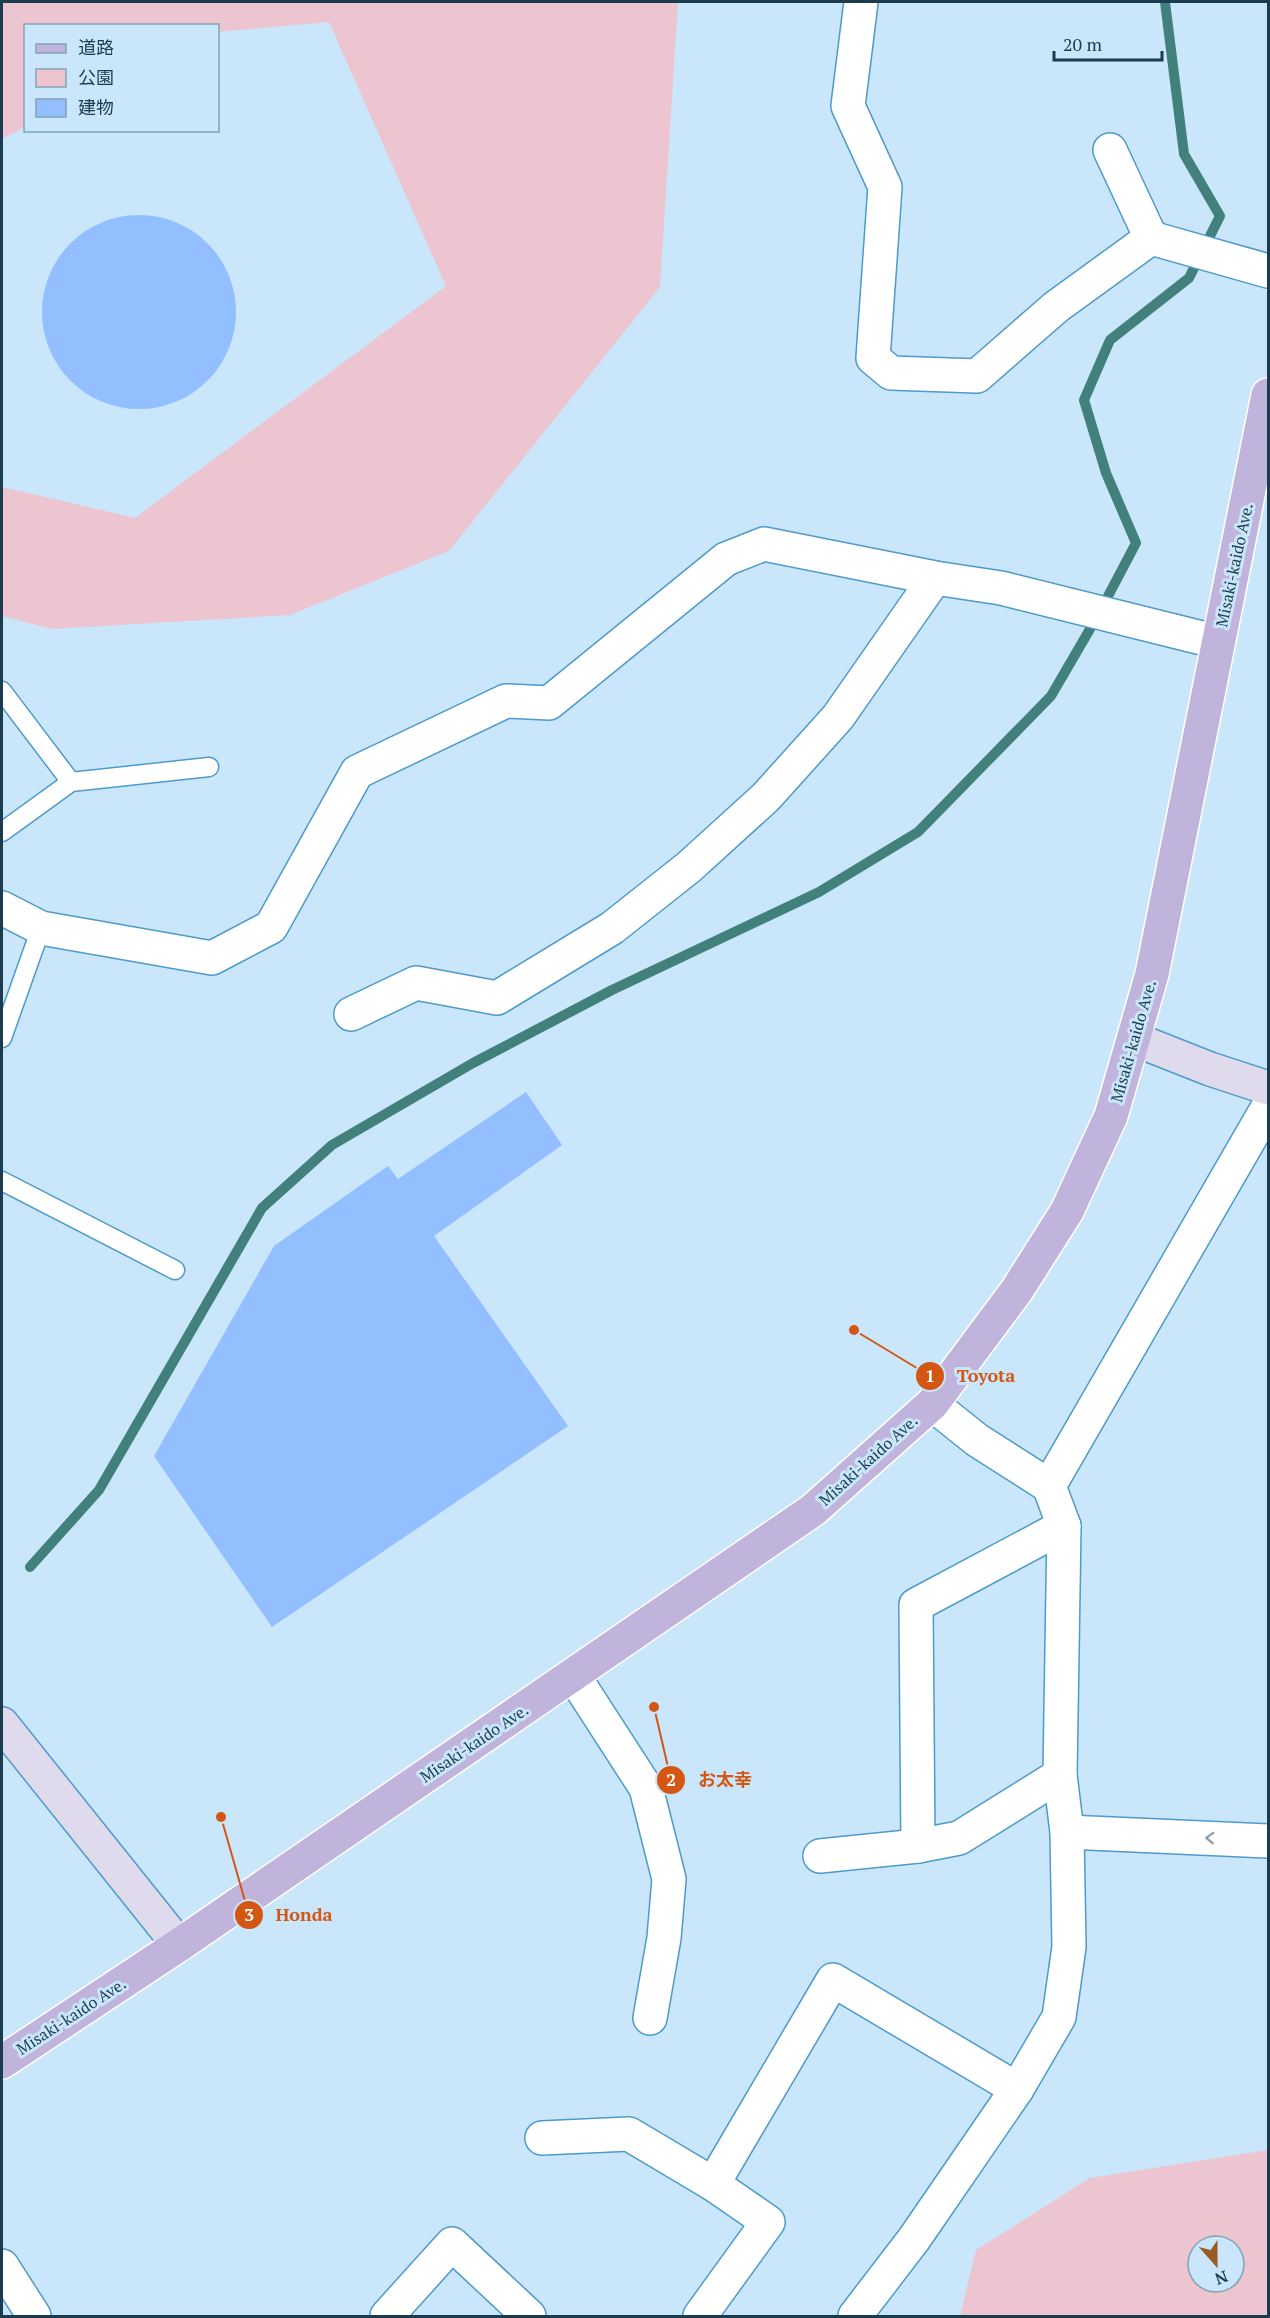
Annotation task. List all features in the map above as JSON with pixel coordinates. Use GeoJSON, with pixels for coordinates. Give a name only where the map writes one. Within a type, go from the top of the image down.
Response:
{"type":"FeatureCollection","features":[{"type":"Feature","properties":{"kind":"main road","name":"Misaki-kaido Ave."},"geometry":{"type":"LineString","coordinates":[[2,2062],[180,1945],[813,1510],[932,1404],[1017,1290],[1067,1211],[1111,1116],[1152,974],[1269,395]]}},
{"type":"Feature","properties":{"kind":"street"},"geometry":{"type":"LineString","coordinates":[[861,2],[848,106],[885,187],[873,358],[891,373],[977,376],[1056,307],[1151,238]]}},
{"type":"Feature","properties":{"kind":"street"},"geometry":{"type":"LineString","coordinates":[[1110,150],[1151,238],[1269,271]]}},
{"type":"Feature","properties":{"kind":"street"},"geometry":{"type":"LineString","coordinates":[[2,908],[41,928],[212,958],[271,927],[357,772],[506,701],[549,703],[726,560],[764,544],[935,578],[1001,588],[1218,642]]}},
{"type":"Feature","properties":{"kind":"street"},"geometry":{"type":"LineString","coordinates":[[351,1014],[416,983],[497,998],[612,928],[689,867],[773,789],[838,717],[935,578]]}},
{"type":"Feature","properties":{"kind":"street"},"geometry":{"type":"LineString","coordinates":[[1134,1040],[1210,1069],[1269,1088]]}},
{"type":"Feature","properties":{"kind":"street"},"geometry":{"type":"LineString","coordinates":[[1049,1486],[1269,1107]]}},
{"type":"Feature","properties":{"kind":"street"},"geometry":{"type":"LineString","coordinates":[[855,2316],[914,2239],[1017,2089],[1059,2017],[1068,1947],[1066,1832],[1060,1775],[1064,1526],[1049,1486],[977,1440],[932,1404]]}},
{"type":"Feature","properties":{"kind":"street"},"geometry":{"type":"LineString","coordinates":[[918,1846],[916,1605],[1064,1526]]}},
{"type":"Feature","properties":{"kind":"street"},"geometry":{"type":"LineString","coordinates":[[573,1675],[646,1788],[669,1879],[664,1938],[650,2018]]}},
{"type":"Feature","properties":{"kind":"street"},"geometry":{"type":"LineString","coordinates":[[2,1724],[180,1945]]}},
{"type":"Feature","properties":{"kind":"street"},"geometry":{"type":"LineString","coordinates":[[820,1856],[918,1846],[959,1838],[1060,1775]]}},
{"type":"Feature","properties":{"kind":"street"},"geometry":{"type":"LineString","coordinates":[[1066,1832],[1269,1840]]}},
{"type":"Feature","properties":{"kind":"street"},"geometry":{"type":"LineString","coordinates":[[713,2184],[833,1980],[1017,2089]]}},
{"type":"Feature","properties":{"kind":"street"},"geometry":{"type":"LineString","coordinates":[[542,2138],[629,2134],[713,2184],[768,2222],[700,2316]]}},
{"type":"Feature","properties":{"kind":"street"},"geometry":{"type":"LineString","coordinates":[[387,2316],[452,2244],[529,2316]]}},
{"type":"Feature","properties":{"kind":"street"},"geometry":{"type":"LineString","coordinates":[[2,2266],[34,2316]]}},
{"type":"Feature","properties":{"kind":"lane"},"geometry":{"type":"LineString","coordinates":[[2,691],[71,782]]}},
{"type":"Feature","properties":{"kind":"lane"},"geometry":{"type":"LineString","coordinates":[[2,832],[71,782],[209,767]]}},
{"type":"Feature","properties":{"kind":"lane"},"geometry":{"type":"LineString","coordinates":[[2,1038],[41,928]]}},
{"type":"Feature","properties":{"kind":"lane"},"geometry":{"type":"LineString","coordinates":[[2,1181],[175,1270]]}},
{"type":"Feature","properties":{"kind":"green space"},"geometry":{"type":"Polygon","coordinates":[[[2,2],[678,2],[660,287],[449,551],[290,615],[52,629],[2,616],[2,487],[135,518],[446,286],[329,22],[219,32],[219,24],[24,24],[24,128],[2,139],[2,2]]]}},
{"type":"Feature","properties":{"kind":"green space"},"geometry":{"type":"Polygon","coordinates":[[[1268,2150],[1268,2316],[960,2316],[976,2250],[1090,2178],[1268,2150]]]}},
{"type":"Feature","properties":{"kind":"building"},"geometry":{"type":"Polygon","coordinates":[[[129,215],[149,215],[185,226],[208,243],[220,258],[229,275],[236,302],[236,322],[229,349],[220,366],[208,381],[193,393],[176,402],[149,409],[129,409],[93,398],[64,374],[53,358],[46,340],[42,322],[42,302],[53,266],[77,237],[93,226],[111,219],[129,215]]]}},
{"type":"Feature","properties":{"kind":"building"},"geometry":{"type":"Polygon","coordinates":[[[526,1092],[562,1145],[434,1236],[568,1426],[272,1627],[154,1456],[274,1246],[388,1166],[398,1179],[526,1092]]]}},
{"type":"Feature","properties":{"kind":"waterway"},"geometry":{"type":"LineString","coordinates":[[30,1567],[99,1490],[262,1208],[332,1145],[473,1063],[612,990],[819,892],[918,832],[1051,696],[1097,617],[1136,543],[1106,473],[1084,400],[1110,340],[1189,278],[1220,216],[1184,154],[1165,2]]}},
{"type":"Feature","properties":{"kind":"place","name":"Toyota"},"geometry":{"type":"Point","coordinates":[854,1330]}},
{"type":"Feature","properties":{"kind":"place","name":"お太幸"},"geometry":{"type":"Point","coordinates":[654,1707]}},
{"type":"Feature","properties":{"kind":"place","name":"Honda"},"geometry":{"type":"Point","coordinates":[221,1817]}}]}
